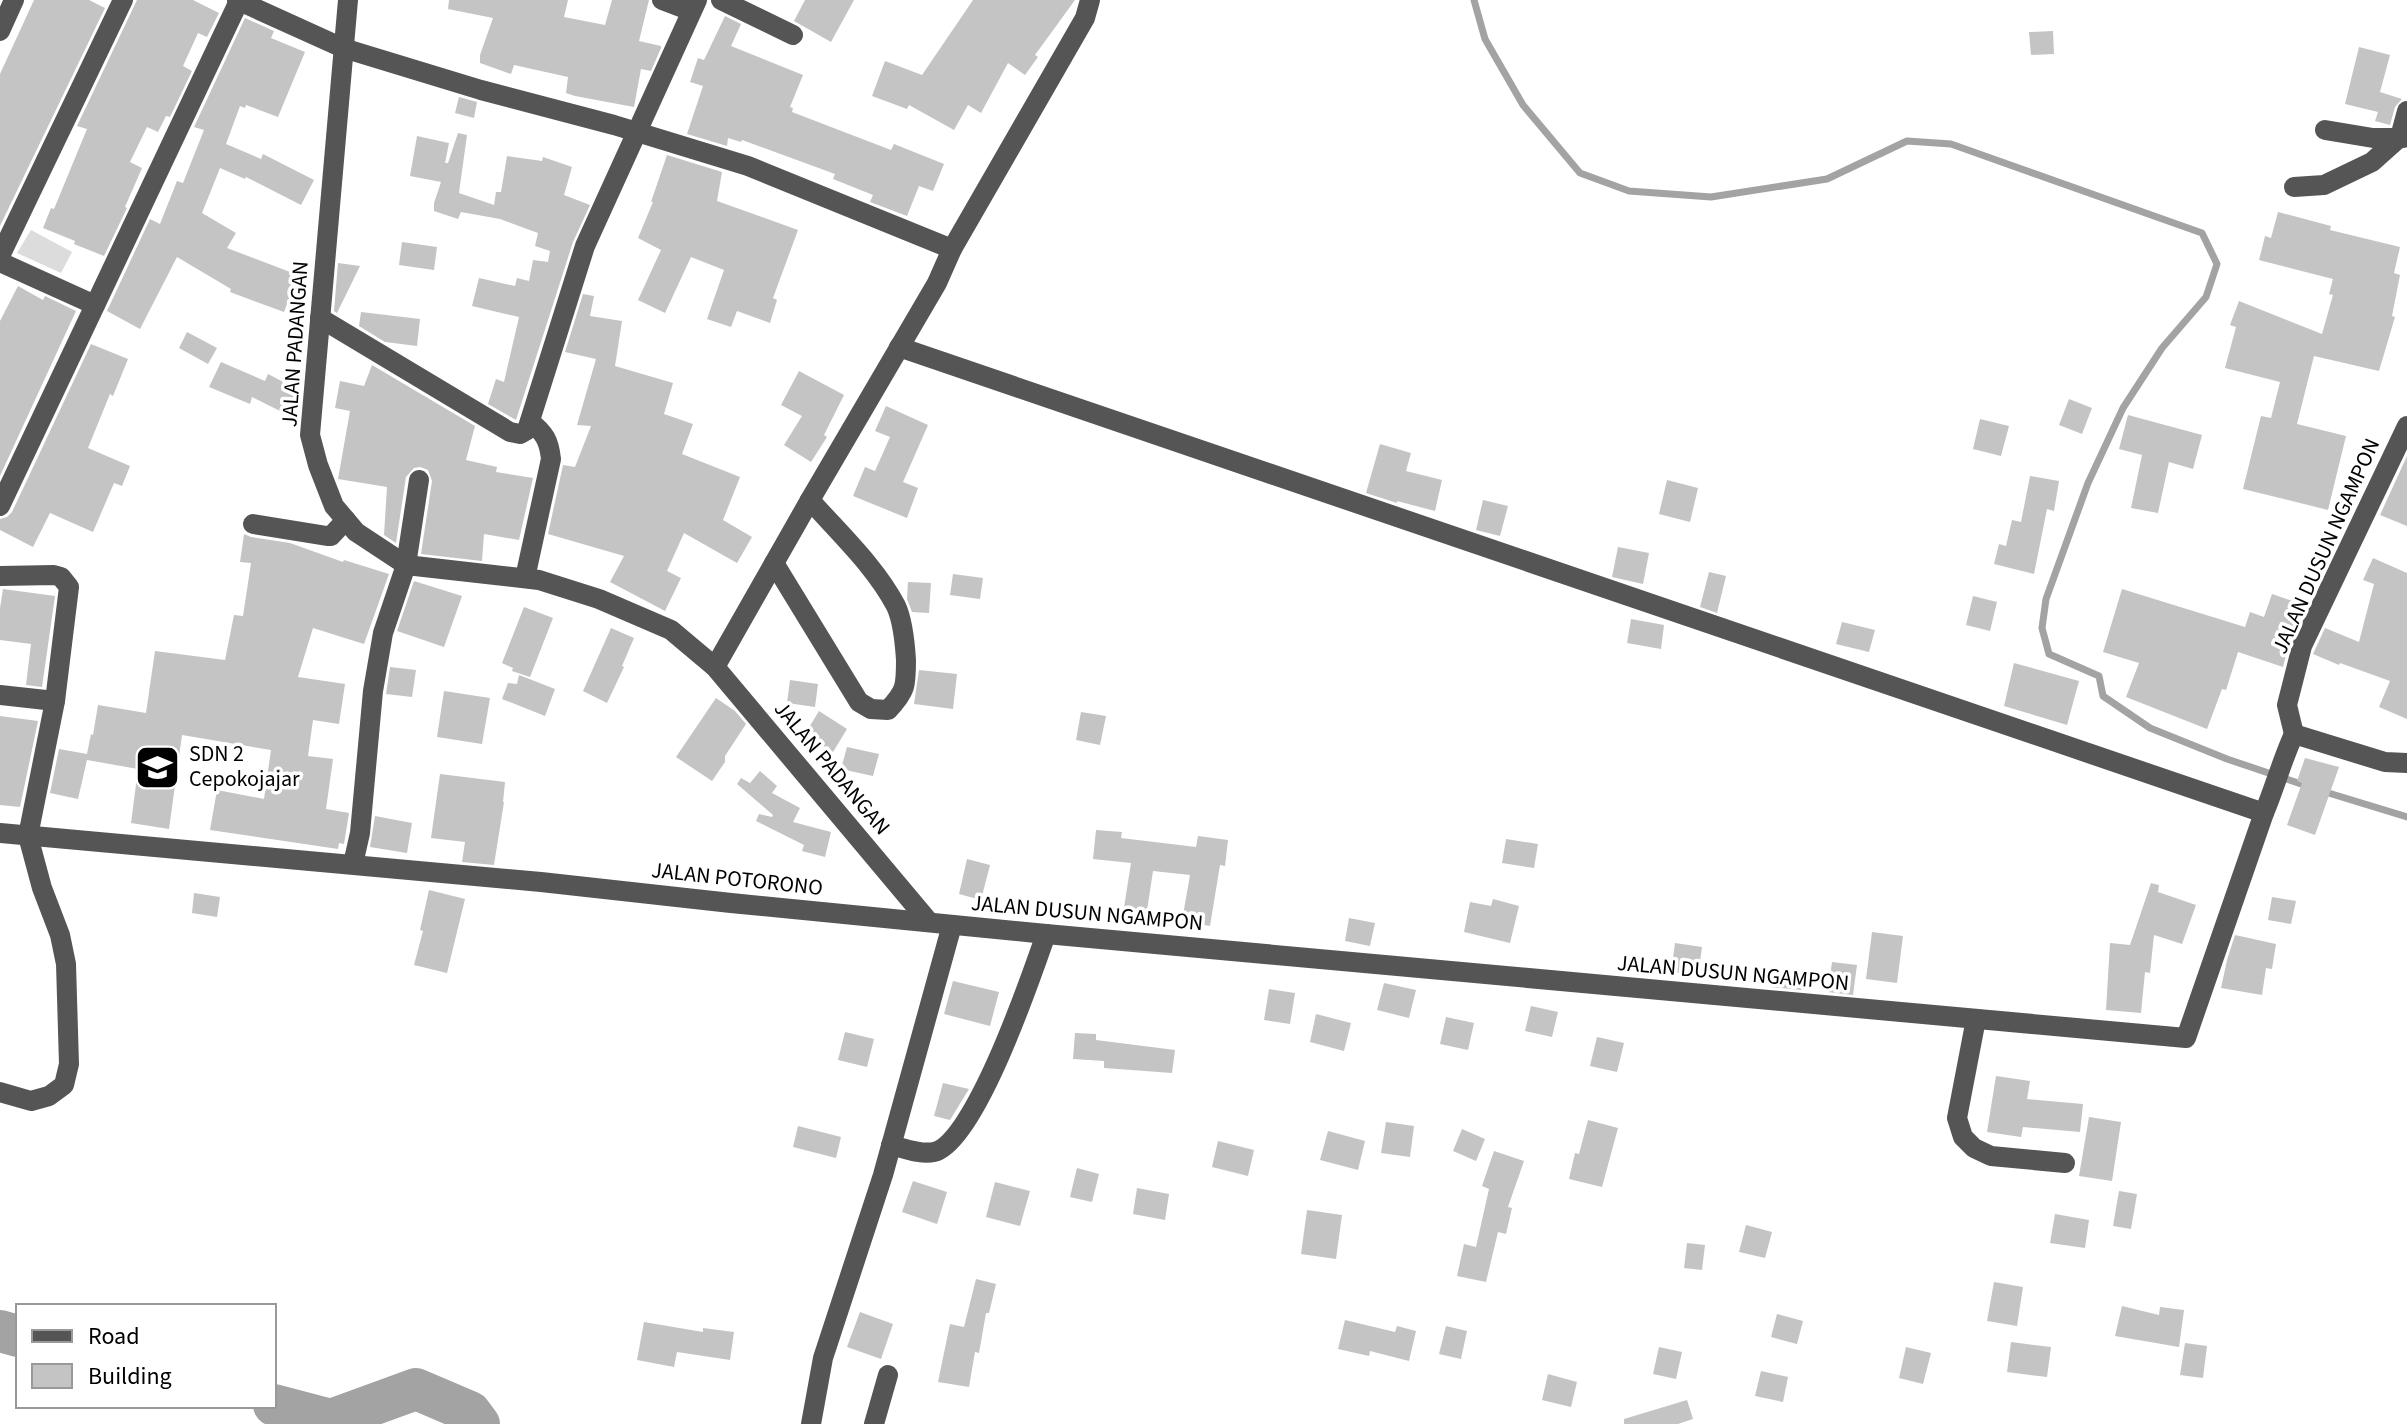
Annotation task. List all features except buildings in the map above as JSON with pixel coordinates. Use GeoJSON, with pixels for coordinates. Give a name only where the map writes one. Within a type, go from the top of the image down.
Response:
{"type":"FeatureCollection","features":[{"type":"Feature","properties":{"kind":"street"},"geometry":{"type":"LineString","coordinates":[[0,31],[14,0]]}},
{"type":"Feature","properties":{"kind":"street"},"geometry":{"type":"LineString","coordinates":[[0,256],[123,0]]}},
{"type":"Feature","properties":{"kind":"street"},"geometry":{"type":"LineString","coordinates":[[0,506],[238,0],[343,48],[748,166],[952,249]]}},
{"type":"Feature","properties":{"kind":"street","name":"JALAN PADANGAN"},"geometry":{"type":"LineString","coordinates":[[348,0],[310,435],[334,506],[356,532],[406,565],[539,580],[599,599],[671,630],[715,667],[929,922]]}},
{"type":"Feature","properties":{"kind":"street"},"geometry":{"type":"LineString","coordinates":[[320,318],[510,432],[520,434],[527,430],[585,246],[694,6],[662,0]]}},
{"type":"Feature","properties":{"kind":"street"},"geometry":{"type":"LineString","coordinates":[[721,0],[793,35]]}},
{"type":"Feature","properties":{"kind":"street"},"geometry":{"type":"LineString","coordinates":[[715,667],[937,283],[952,249],[1078,30],[1090,0]]}},
{"type":"Feature","properties":{"kind":"street"},"geometry":{"type":"LineString","coordinates":[[2294,187],[2324,185],[2372,162],[2404,138],[2407,111]]}},
{"type":"Feature","properties":{"kind":"street"},"geometry":{"type":"LineString","coordinates":[[2325,130],[2373,138],[2404,138]]}},
{"type":"Feature","properties":{"kind":"street"},"geometry":{"type":"LineString","coordinates":[[0,262],[95,305]]}},
{"type":"Feature","properties":{"kind":"street"},"geometry":{"type":"LineString","coordinates":[[899,347],[2264,813]]}},
{"type":"Feature","properties":{"kind":"street"},"geometry":{"type":"LineString","coordinates":[[525,578],[551,459],[549,442],[544,433],[530,422]]}},
{"type":"Feature","properties":{"kind":"street","name":"JALAN DUSUN NGAMPON"},"geometry":{"type":"LineString","coordinates":[[952,925],[2186,1038],[2294,734],[2287,705],[2302,646],[2407,426]]}},
{"type":"Feature","properties":{"kind":"street"},"geometry":{"type":"LineString","coordinates":[[353,864],[360,833],[375,676],[383,633],[406,565],[419,480]]}},
{"type":"Feature","properties":{"kind":"street"},"geometry":{"type":"LineString","coordinates":[[774,563],[859,702],[871,709],[888,710],[904,693],[906,678],[905,647],[897,608],[872,571],[810,500]]}},
{"type":"Feature","properties":{"kind":"street"},"geometry":{"type":"LineString","coordinates":[[253,524],[331,536],[346,520]]}},
{"type":"Feature","properties":{"kind":"street"},"geometry":{"type":"LineString","coordinates":[[0,576],[54,575],[67,582],[69,593],[55,701],[28,836],[42,888],[60,935],[66,964],[69,1064],[64,1085],[49,1096],[31,1101],[0,1092]]}},
{"type":"Feature","properties":{"kind":"street"},"geometry":{"type":"LineString","coordinates":[[0,695],[55,701]]}},
{"type":"Feature","properties":{"kind":"street"},"geometry":{"type":"LineString","coordinates":[[2294,734],[2385,762],[2407,763]]}},
{"type":"Feature","properties":{"kind":"street","name":"JALAN POTORONO"},"geometry":{"type":"LineString","coordinates":[[0,833],[353,864],[952,925]]}},
{"type":"Feature","properties":{"kind":"street"},"geometry":{"type":"LineString","coordinates":[[811,1424],[823,1358],[891,1145],[952,925]]}},
{"type":"Feature","properties":{"kind":"street"},"geometry":{"type":"LineString","coordinates":[[891,1145],[921,1153],[936,1152],[951,1143],[976,1103],[1010,1034],[1046,934]]}},
{"type":"Feature","properties":{"kind":"street"},"geometry":{"type":"LineString","coordinates":[[1976,1019],[1957,1118],[1963,1137],[1974,1148],[1991,1156],[2065,1163]]}},
{"type":"Feature","properties":{"kind":"street"},"geometry":{"type":"LineString","coordinates":[[874,1424],[888,1375]]}},
{"type":"Feature","properties":{"kind":"shaded area"},"geometry":{"type":"Polygon","coordinates":[[[31,230],[72,252],[61,273],[17,253],[31,230]]]}},
{"type":"Feature","properties":{"kind":"waterway"},"geometry":{"type":"LineString","coordinates":[[1474,0],[1485,39],[1523,105],[1580,173],[1629,191],[1711,197],[1827,179],[1907,141],[1951,144],[2202,233],[2217,264],[2206,297],[2162,348],[2123,408],[2088,483],[2046,599],[2042,628],[2049,654],[2099,676],[2103,696],[2150,728],[2227,759],[2310,787]]}},
{"type":"Feature","properties":{"kind":"waterway"},"geometry":{"type":"LineString","coordinates":[[2322,791],[2407,817]]}},
{"type":"Feature","properties":{"kind":"waterway"},"geometry":{"type":"LineString","coordinates":[[0,1331],[16,1335]]}},
{"type":"Feature","properties":{"kind":"waterway"},"geometry":{"type":"LineString","coordinates":[[276,1406],[331,1420],[416,1389],[470,1412],[479,1424]]}},
{"type":"Feature","properties":{"kind":"place","name":"SDN 2 Cepokojajar"},"geometry":{"type":"Point","coordinates":[158,767]}}]}
